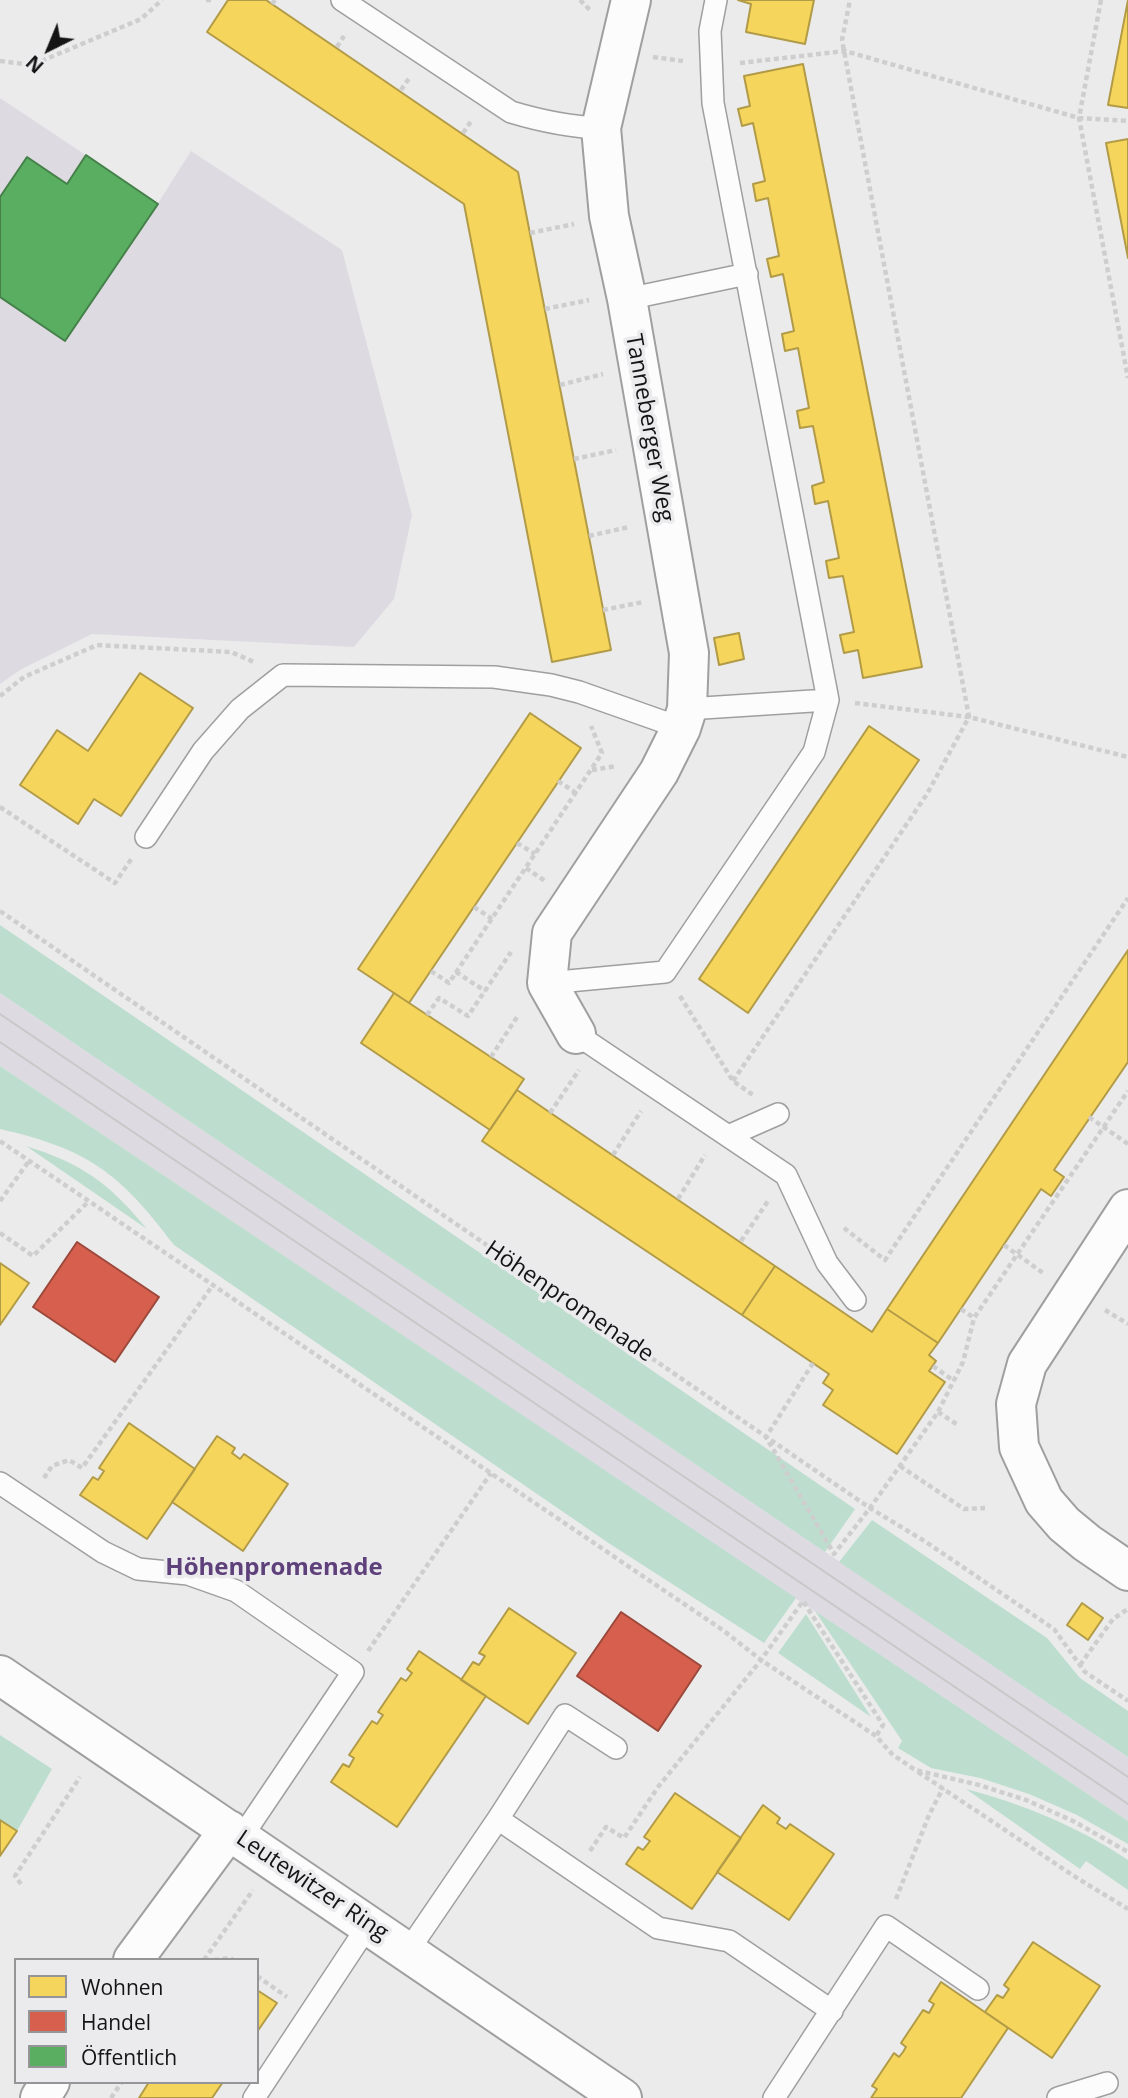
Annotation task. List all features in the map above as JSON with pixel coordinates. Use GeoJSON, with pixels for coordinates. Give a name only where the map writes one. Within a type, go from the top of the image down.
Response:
{"type":"FeatureCollection","features":[{"type":"Feature","properties":{"kind":"street","name":"Tanneberger Weg"},"geometry":{"type":"LineString","coordinates":[[547,983],[552,933],[659,772],[684,719],[689,653],[614,298],[601,128],[631,0]]}},
{"type":"Feature","properties":{"kind":"street"},"geometry":{"type":"LineString","coordinates":[[547,983],[585,1041]]}},
{"type":"Feature","properties":{"kind":"street"},"geometry":{"type":"LineString","coordinates":[[1128,1209],[1027,1364],[1016,1404],[1020,1447],[1044,1501],[1064,1524],[1128,1571]]}},
{"type":"Feature","properties":{"kind":"street","name":"Leutewitzer Ring"},"geometry":{"type":"LineString","coordinates":[[0,1675],[622,2098]]}},
{"type":"Feature","properties":{"kind":"street"},"geometry":{"type":"LineString","coordinates":[[135,1958],[235,1834]]}},
{"type":"Feature","properties":{"kind":"lane"},"geometry":{"type":"LineString","coordinates":[[547,983],[665,972],[814,752],[828,700],[713,103],[710,31],[716,0]]}},
{"type":"Feature","properties":{"kind":"lane"},"geometry":{"type":"LineString","coordinates":[[345,1],[511,113],[543,121],[601,128]]}},
{"type":"Feature","properties":{"kind":"lane"},"geometry":{"type":"LineString","coordinates":[[614,298],[747,274]]}},
{"type":"Feature","properties":{"kind":"lane"},"geometry":{"type":"LineString","coordinates":[[146,837],[203,751],[240,709],[283,676],[494,677],[540,683],[684,719],[828,700]]}},
{"type":"Feature","properties":{"kind":"lane"},"geometry":{"type":"LineString","coordinates":[[585,1041],[786,1175],[827,1263],[855,1300]]}},
{"type":"Feature","properties":{"kind":"lane"},"geometry":{"type":"LineString","coordinates":[[724,1133],[778,1114]]}},
{"type":"Feature","properties":{"kind":"lane"},"geometry":{"type":"LineString","coordinates":[[0,1483],[103,1552],[138,1569],[188,1574],[236,1591],[353,1672],[235,1834]]}},
{"type":"Feature","properties":{"kind":"lane"},"geometry":{"type":"LineString","coordinates":[[408,1951],[565,1715],[616,1748]]}},
{"type":"Feature","properties":{"kind":"lane"},"geometry":{"type":"LineString","coordinates":[[498,1819],[658,1928],[729,1941],[832,2011]]}},
{"type":"Feature","properties":{"kind":"lane"},"geometry":{"type":"LineString","coordinates":[[254,2098],[369,1924]]}},
{"type":"Feature","properties":{"kind":"lane"},"geometry":{"type":"LineString","coordinates":[[774,2098],[886,1926],[978,1989]]}},
{"type":"Feature","properties":{"kind":"lane"},"geometry":{"type":"LineString","coordinates":[[1058,2098],[1107,2082]]}},
{"type":"Feature","properties":{"kind":"path"},"geometry":{"type":"LineString","coordinates":[[0,61],[32,65],[141,19],[162,0]]}},
{"type":"Feature","properties":{"kind":"path"},"geometry":{"type":"LineString","coordinates":[[733,1081],[927,794],[969,717],[842,40],[850,0]]}},
{"type":"Feature","properties":{"kind":"path"},"geometry":{"type":"LineString","coordinates":[[1101,0],[1079,118],[1128,378]]}},
{"type":"Feature","properties":{"kind":"path"},"geometry":{"type":"LineString","coordinates":[[620,52],[710,66],[845,51],[1079,118],[1128,121]]}},
{"type":"Feature","properties":{"kind":"path"},"geometry":{"type":"LineString","coordinates":[[530,233],[585,221]]}},
{"type":"Feature","properties":{"kind":"path"},"geometry":{"type":"LineString","coordinates":[[545,309],[614,298]]}},
{"type":"Feature","properties":{"kind":"path"},"geometry":{"type":"LineString","coordinates":[[560,385],[615,370]]}},
{"type":"Feature","properties":{"kind":"path"},"geometry":{"type":"LineString","coordinates":[[574,459],[619,449]]}},
{"type":"Feature","properties":{"kind":"path"},"geometry":{"type":"LineString","coordinates":[[589,536],[634,526]]}},
{"type":"Feature","properties":{"kind":"path"},"geometry":{"type":"LineString","coordinates":[[603,610],[649,601]]}},
{"type":"Feature","properties":{"kind":"path"},"geometry":{"type":"LineString","coordinates":[[0,696],[24,677],[97,645],[231,652],[283,676]]}},
{"type":"Feature","properties":{"kind":"path"},"geometry":{"type":"LineString","coordinates":[[828,700],[969,717],[1128,757]]}},
{"type":"Feature","properties":{"kind":"path"},"geometry":{"type":"LineString","coordinates":[[430,971],[449,983],[602,753],[597,744]]}},
{"type":"Feature","properties":{"kind":"path"},"geometry":{"type":"LineString","coordinates":[[591,770],[610,768]]}},
{"type":"Feature","properties":{"kind":"path"},"geometry":{"type":"LineString","coordinates":[[558,781],[576,793]]}},
{"type":"Feature","properties":{"kind":"path"},"geometry":{"type":"LineString","coordinates":[[0,807],[116,883],[146,837]]}},
{"type":"Feature","properties":{"kind":"path"},"geometry":{"type":"LineString","coordinates":[[517,843],[535,854]]}},
{"type":"Feature","properties":{"kind":"path"},"geometry":{"type":"LineString","coordinates":[[526,868],[544,880]]}},
{"type":"Feature","properties":{"kind":"path"},"geometry":{"type":"LineString","coordinates":[[846,1230],[885,1260],[1128,898]]}},
{"type":"Feature","properties":{"kind":"path"},"geometry":{"type":"LineString","coordinates":[[474,907],[492,919]]}},
{"type":"Feature","properties":{"kind":"path","name":"Höhenpromenade"},"geometry":{"type":"LineString","coordinates":[[0,911],[870,1508],[926,1542],[1054,1629],[1085,1672],[1128,1701]]}},
{"type":"Feature","properties":{"kind":"path"},"geometry":{"type":"LineString","coordinates":[[427,1015],[439,998],[468,1016],[484,993],[456,972]]}},
{"type":"Feature","properties":{"kind":"path"},"geometry":{"type":"LineString","coordinates":[[665,972],[733,1081],[778,1114]]}},
{"type":"Feature","properties":{"kind":"path"},"geometry":{"type":"LineString","coordinates":[[491,1057],[517,1017]]}},
{"type":"Feature","properties":{"kind":"path"},"geometry":{"type":"LineString","coordinates":[[550,1113],[585,1041]]}},
{"type":"Feature","properties":{"kind":"path"},"geometry":{"type":"LineString","coordinates":[[613,1155],[656,1088]]}},
{"type":"Feature","properties":{"kind":"path"},"geometry":{"type":"LineString","coordinates":[[813,1363],[766,1437],[834,1554],[938,1412],[963,1362],[974,1318],[1057,1191],[1128,1091]]}},
{"type":"Feature","properties":{"kind":"path"},"geometry":{"type":"LineString","coordinates":[[1089,1117],[1128,1144]]}},
{"type":"Feature","properties":{"kind":"path"},"geometry":{"type":"LineString","coordinates":[[678,1199],[724,1133]]}},
{"type":"Feature","properties":{"kind":"path"},"geometry":{"type":"LineString","coordinates":[[0,1141],[724,1631],[761,1660],[876,1736],[892,1754],[915,1770],[1128,1909]]}},
{"type":"Feature","properties":{"kind":"path"},"geometry":{"type":"LineString","coordinates":[[0,1201],[29,1161]]}},
{"type":"Feature","properties":{"kind":"path"},"geometry":{"type":"LineString","coordinates":[[741,1241],[786,1175]]}},
{"type":"Feature","properties":{"kind":"path"},"geometry":{"type":"LineString","coordinates":[[0,1233],[33,1255],[89,1201]]}},
{"type":"Feature","properties":{"kind":"path"},"geometry":{"type":"LineString","coordinates":[[1004,1245],[1045,1274]]}},
{"type":"Feature","properties":{"kind":"path"},"geometry":{"type":"LineString","coordinates":[[27,1502],[52,1466],[69,1460],[82,1468],[214,1285]]}},
{"type":"Feature","properties":{"kind":"path"},"geometry":{"type":"LineString","coordinates":[[961,1309],[974,1318]]}},
{"type":"Feature","properties":{"kind":"path"},"geometry":{"type":"LineString","coordinates":[[933,1366],[954,1381]]}},
{"type":"Feature","properties":{"kind":"path"},"geometry":{"type":"LineString","coordinates":[[938,1412],[958,1425]]}},
{"type":"Feature","properties":{"kind":"path"},"geometry":{"type":"LineString","coordinates":[[900,1466],[964,1509],[985,1508]]}},
{"type":"Feature","properties":{"kind":"path"},"geometry":{"type":"LineString","coordinates":[[353,1672],[491,1473]]}},
{"type":"Feature","properties":{"kind":"path"},"geometry":{"type":"LineString","coordinates":[[576,1872],[606,1827],[624,1838],[658,1787],[761,1660],[803,1601],[883,1725],[876,1736]]}},
{"type":"Feature","properties":{"kind":"path"},"geometry":{"type":"LineString","coordinates":[[1080,1665],[1113,1619],[1128,1609]]}},
{"type":"Feature","properties":{"kind":"path"},"geometry":{"type":"LineString","coordinates":[[915,1770],[979,1785],[1026,1800],[1073,1821],[1128,1852]]}},
{"type":"Feature","properties":{"kind":"path"},"geometry":{"type":"LineString","coordinates":[[21,1884],[15,1876],[80,1777]]}},
{"type":"Feature","properties":{"kind":"path"},"geometry":{"type":"LineString","coordinates":[[886,1926],[929,1815],[943,1788]]}},
{"type":"Feature","properties":{"kind":"path"},"geometry":{"type":"LineString","coordinates":[[205,1958],[274,1860]]}},
{"type":"Feature","properties":{"kind":"shaded area"},"geometry":{"type":"Polygon","coordinates":[[[0,98],[158,203],[191,151],[342,250],[412,515],[394,599],[354,647],[92,634],[20,670],[0,684],[0,98]]]}},
{"type":"Feature","properties":{"kind":"shaded area"},"geometry":{"type":"Polygon","coordinates":[[[0,993],[1128,1757],[1128,1821],[0,1066],[0,993]]]}},
{"type":"Feature","properties":{"kind":"green space"},"geometry":{"type":"Polygon","coordinates":[[[0,925],[855,1509],[825,1552],[0,993],[0,925]]]}},
{"type":"Feature","properties":{"kind":"green space"},"geometry":{"type":"Polygon","coordinates":[[[0,1066],[796,1598],[764,1643],[610,1544],[174,1245],[136,1199],[100,1168],[57,1145],[0,1129],[0,1066]]]}},
{"type":"Feature","properties":{"kind":"green space"},"geometry":{"type":"Polygon","coordinates":[[[26,1146],[64,1160],[94,1177],[120,1199],[147,1229],[26,1146]]]}},
{"type":"Feature","properties":{"kind":"green space"},"geometry":{"type":"Polygon","coordinates":[[[872,1520],[1047,1638],[1080,1678],[1128,1711],[1128,1757],[839,1562],[872,1520]]]}},
{"type":"Feature","properties":{"kind":"green space"},"geometry":{"type":"Polygon","coordinates":[[[815,1611],[1128,1821],[1128,1844],[1077,1815],[1029,1794],[980,1778],[931,1768],[898,1748],[902,1741],[815,1611]]]}},
{"type":"Feature","properties":{"kind":"green space"},"geometry":{"type":"Polygon","coordinates":[[[806,1614],[871,1717],[778,1653],[806,1614]]]}},
{"type":"Feature","properties":{"kind":"green space"},"geometry":{"type":"Polygon","coordinates":[[[0,1735],[52,1769],[17,1831],[0,1820],[0,1735]]]}},
{"type":"Feature","properties":{"kind":"green space"},"geometry":{"type":"Polygon","coordinates":[[[966,1789],[1050,1818],[1109,1848],[1128,1860],[1128,1890],[1086,1861],[1080,1869],[966,1789]]]}},
{"type":"Feature","properties":{"kind":"building: Wohnen"},"geometry":{"type":"Polygon","coordinates":[[[228,0],[266,0],[518,172],[611,650],[552,662],[464,204],[207,32],[228,0]]]}},
{"type":"Feature","properties":{"kind":"building: Wohnen"},"geometry":{"type":"Polygon","coordinates":[[[738,0],[814,0],[805,44],[746,32],[751,4],[738,0]]]}},
{"type":"Feature","properties":{"kind":"building: Wohnen"},"geometry":{"type":"Polygon","coordinates":[[[1128,0],[1128,108],[1108,105],[1128,0]]]}},
{"type":"Feature","properties":{"kind":"building: Wohnen"},"geometry":{"type":"Polygon","coordinates":[[[803,64],[922,667],[863,678],[858,650],[844,653],[840,635],[854,632],[843,576],[829,578],[826,561],[839,558],[828,501],[815,504],[812,486],[824,482],[813,426],[800,428],[797,411],[809,408],[798,348],[785,351],[782,334],[794,331],[783,274],[771,277],[767,259],[779,256],[768,198],[756,201],[753,184],[765,181],[753,123],[742,126],[738,109],[750,106],[744,76],[803,64]]]}},
{"type":"Feature","properties":{"kind":"building: Wohnen"},"geometry":{"type":"Polygon","coordinates":[[[1128,139],[1128,258],[1106,143],[1128,139]]]}},
{"type":"Feature","properties":{"kind":"building: Wohnen"},"geometry":{"type":"Polygon","coordinates":[[[739,633],[744,659],[719,665],[714,638],[739,633]]]}},
{"type":"Feature","properties":{"kind":"building: Wohnen"},"geometry":{"type":"Polygon","coordinates":[[[140,673],[193,708],[121,816],[94,799],[78,824],[20,785],[57,730],[88,751],[140,673]]]}},
{"type":"Feature","properties":{"kind":"building: Wohnen"},"geometry":{"type":"Polygon","coordinates":[[[530,713],[581,748],[409,1003],[358,969],[530,713]]]}},
{"type":"Feature","properties":{"kind":"building: Wohnen"},"geometry":{"type":"Polygon","coordinates":[[[869,726],[919,760],[748,1013],[699,979],[869,726]]]}},
{"type":"Feature","properties":{"kind":"building: Wohnen"},"geometry":{"type":"Polygon","coordinates":[[[1128,950],[1128,1062],[1054,1170],[1064,1177],[1051,1196],[1041,1189],[938,1343],[887,1309],[1128,950]]]}},
{"type":"Feature","properties":{"kind":"building: Wohnen"},"geometry":{"type":"Polygon","coordinates":[[[394,993],[524,1079],[490,1130],[361,1043],[394,993]]]}},
{"type":"Feature","properties":{"kind":"building: Wohnen"},"geometry":{"type":"Polygon","coordinates":[[[517,1090],[775,1266],[742,1315],[482,1141],[517,1090]]]}},
{"type":"Feature","properties":{"kind":"building: Wohnen"},"geometry":{"type":"Polygon","coordinates":[[[0,1263],[29,1283],[0,1325],[0,1263]]]}},
{"type":"Feature","properties":{"kind":"building: Wohnen"},"geometry":{"type":"Polygon","coordinates":[[[775,1266],[872,1332],[887,1309],[938,1343],[929,1355],[936,1361],[929,1371],[945,1382],[897,1454],[823,1405],[833,1390],[823,1383],[829,1374],[742,1315],[775,1266]]]}},
{"type":"Feature","properties":{"kind":"building: Wohnen"},"geometry":{"type":"Polygon","coordinates":[[[129,1423],[195,1469],[147,1539],[80,1495],[93,1477],[98,1480],[104,1471],[99,1468],[129,1423]]]}},
{"type":"Feature","properties":{"kind":"building: Wohnen"},"geometry":{"type":"Polygon","coordinates":[[[217,1436],[235,1448],[232,1453],[240,1459],[244,1454],[288,1484],[243,1551],[172,1502],[217,1436]]]}},
{"type":"Feature","properties":{"kind":"building: Wohnen"},"geometry":{"type":"Polygon","coordinates":[[[1082,1603],[1103,1618],[1088,1640],[1067,1625],[1082,1603]]]}},
{"type":"Feature","properties":{"kind":"building: Wohnen"},"geometry":{"type":"Polygon","coordinates":[[[509,1608],[576,1653],[528,1724],[461,1680],[473,1662],[479,1665],[485,1656],[479,1653],[509,1608]]]}},
{"type":"Feature","properties":{"kind":"building: Wohnen"},"geometry":{"type":"Polygon","coordinates":[[[419,1651],[486,1696],[397,1827],[331,1782],[343,1764],[349,1767],[354,1758],[349,1755],[372,1721],[377,1724],[383,1715],[378,1712],[401,1678],[406,1681],[412,1673],[407,1669],[419,1651]]]}},
{"type":"Feature","properties":{"kind":"building: Wohnen"},"geometry":{"type":"Polygon","coordinates":[[[675,1793],[741,1838],[692,1909],[626,1864],[638,1847],[643,1850],[650,1841],[644,1837],[675,1793]]]}},
{"type":"Feature","properties":{"kind":"building: Wohnen"},"geometry":{"type":"Polygon","coordinates":[[[763,1805],[780,1818],[777,1823],[786,1829],[790,1824],[834,1854],[789,1920],[717,1872],[763,1805]]]}},
{"type":"Feature","properties":{"kind":"building: Wohnen"},"geometry":{"type":"Polygon","coordinates":[[[0,1820],[17,1831],[0,1856],[0,1820]]]}},
{"type":"Feature","properties":{"kind":"building: Wohnen"},"geometry":{"type":"Polygon","coordinates":[[[1033,1942],[1100,1986],[1052,2058],[985,2012],[997,1995],[1003,1998],[1009,1989],[1004,1985],[1033,1942]]]}},
{"type":"Feature","properties":{"kind":"building: Wohnen"},"geometry":{"type":"Polygon","coordinates":[[[941,1982],[1008,2028],[961,2098],[871,2098],[877,2089],[872,2086],[894,2053],[899,2057],[903,2052],[906,2047],[901,2043],[923,2010],[929,2013],[934,2004],[929,2001],[941,1982]]]}},
{"type":"Feature","properties":{"kind":"building: Wohnen"},"geometry":{"type":"Polygon","coordinates":[[[259,1991],[277,2003],[259,2029],[259,1991]]]}},
{"type":"Feature","properties":{"kind":"building: Wohnen"},"geometry":{"type":"Polygon","coordinates":[[[148,2084],[222,2084],[212,2098],[139,2098],[148,2084]]]}},
{"type":"Feature","properties":{"kind":"building: Handel"},"geometry":{"type":"Polygon","coordinates":[[[77,1242],[159,1297],[115,1362],[33,1307],[77,1242]]]}},
{"type":"Feature","properties":{"kind":"building: Handel"},"geometry":{"type":"Polygon","coordinates":[[[621,1612],[701,1666],[658,1731],[577,1676],[621,1612]]]}},
{"type":"Feature","properties":{"kind":"building: Öffentlich"},"geometry":{"type":"Polygon","coordinates":[[[86,155],[158,204],[65,341],[0,297],[0,197],[27,157],[67,184],[86,155]]]}},
{"type":"Feature","properties":{"kind":"tram line"},"geometry":{"type":"LineString","coordinates":[[0,1014],[1128,1777]]}},
{"type":"Feature","properties":{"kind":"tram line"},"geometry":{"type":"LineString","coordinates":[[0,1042],[1128,1804]]}},
{"type":"Feature","properties":{"kind":"district","name":"Höhenpromenade"},"geometry":{"type":"Point","coordinates":[274,1568]}}]}
